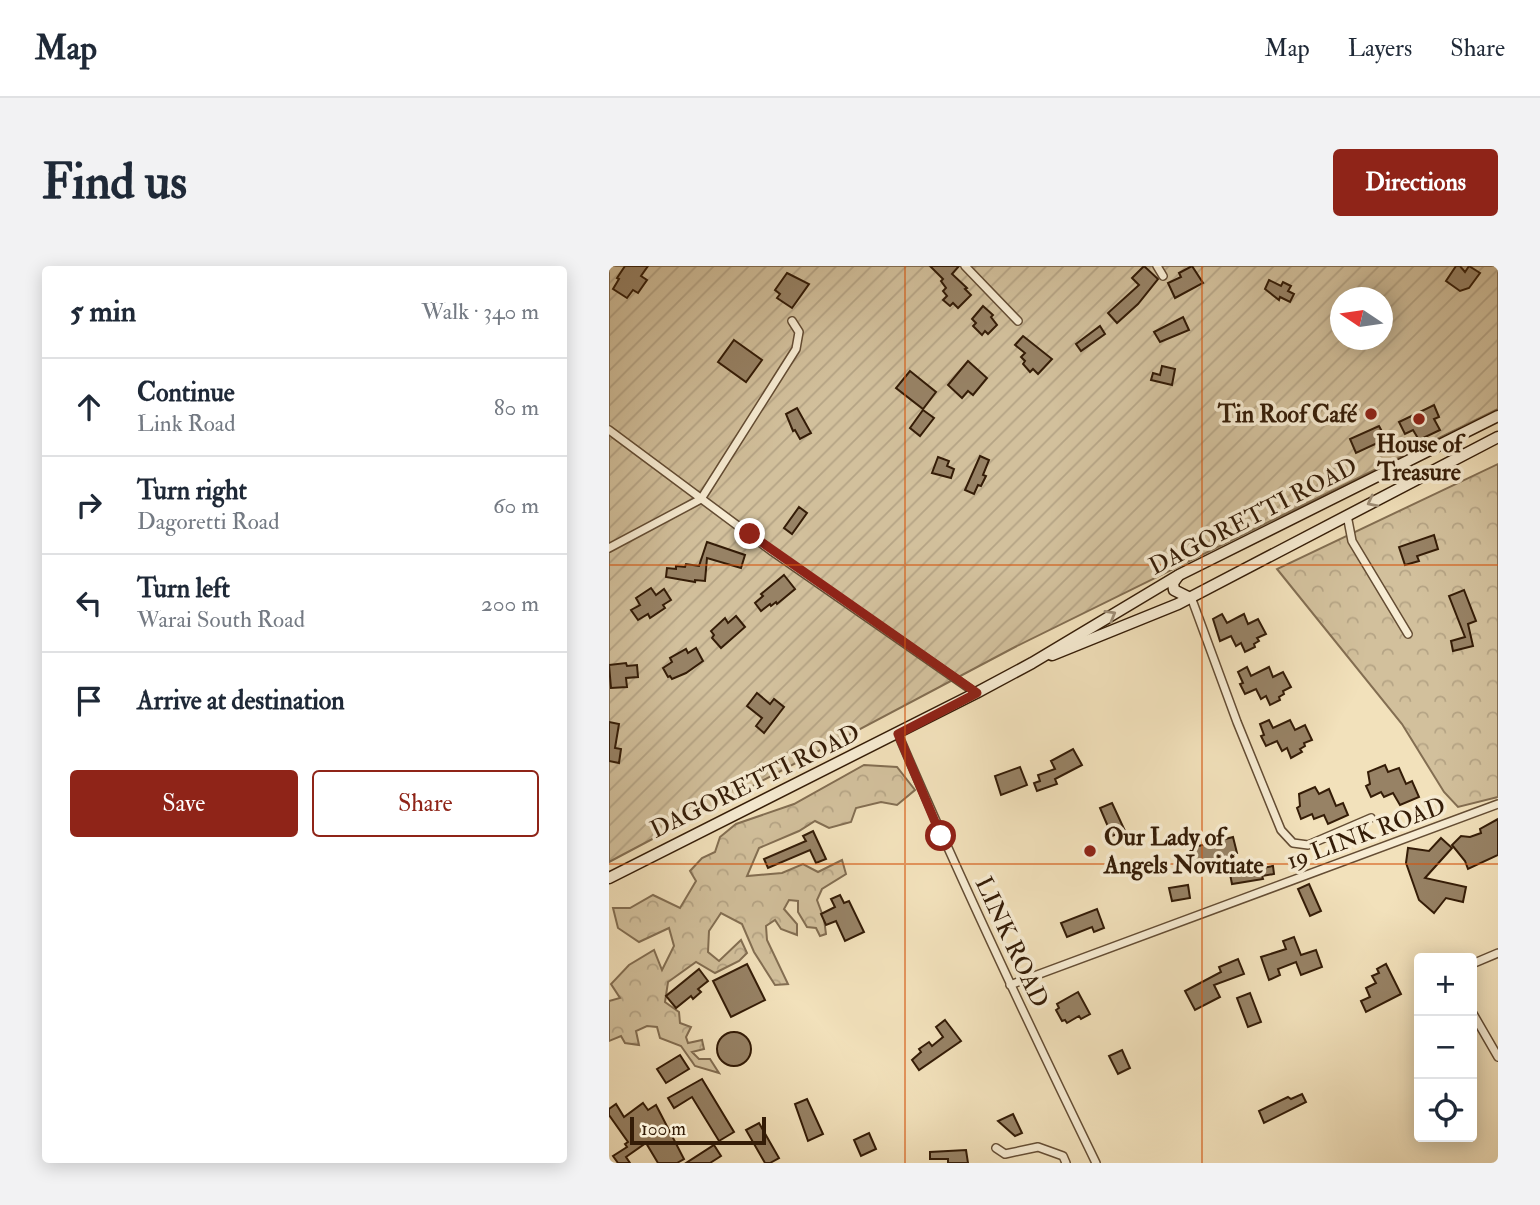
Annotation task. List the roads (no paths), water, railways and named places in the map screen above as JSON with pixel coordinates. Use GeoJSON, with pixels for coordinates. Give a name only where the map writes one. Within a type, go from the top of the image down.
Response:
{"type":"FeatureCollection","features":[{"type":"Feature","properties":{"kind":"main road","name":"DAGORETTI ROAD"},"geometry":{"type":"LineString","coordinates":[[609,878],[739,810],[977,693],[1179,575],[1498,416]]}},
{"type":"Feature","properties":{"kind":"main road","name":"DAGORETTI ROAD"},"geometry":{"type":"LineString","coordinates":[[1032,663],[1190,597],[1498,437]]}},
{"type":"Feature","properties":{"kind":"main road"},"geometry":{"type":"LineString","coordinates":[[1179,575],[1173,583],[1174,590],[1190,597]]}},
{"type":"Feature","properties":{"kind":"street"},"geometry":{"type":"LineString","coordinates":[[965,266],[1018,321]]}},
{"type":"Feature","properties":{"kind":"street"},"geometry":{"type":"LineString","coordinates":[[1157,266],[1163,276]]}},
{"type":"Feature","properties":{"kind":"street"},"geometry":{"type":"LineString","coordinates":[[609,548],[701,499],[796,349],[799,332],[792,321]]}},
{"type":"Feature","properties":{"kind":"street"},"geometry":{"type":"LineString","coordinates":[[609,430],[773,552],[977,693]]}},
{"type":"Feature","properties":{"kind":"street"},"geometry":{"type":"LineString","coordinates":[[1347,515],[1352,541],[1408,634]]}},
{"type":"Feature","properties":{"kind":"street"},"geometry":{"type":"LineString","coordinates":[[1190,597],[1281,830],[1293,843],[1308,845],[1371,818]]}},
{"type":"Feature","properties":{"kind":"street","name":"LINK ROAD"},"geometry":{"type":"LineString","coordinates":[[898,734],[941,836],[1096,1163]]}},
{"type":"Feature","properties":{"kind":"street","name":"19 LINK ROAD"},"geometry":{"type":"LineString","coordinates":[[1010,985],[1498,804]]}},
{"type":"Feature","properties":{"kind":"street"},"geometry":{"type":"LineString","coordinates":[[1477,962],[1498,953]]}},
{"type":"Feature","properties":{"kind":"street"},"geometry":{"type":"LineString","coordinates":[[1474,1016],[1498,1057]]}},
{"type":"Feature","properties":{"kind":"street"},"geometry":{"type":"LineString","coordinates":[[996,1148],[1005,1154],[1038,1147],[1063,1156],[1066,1163]]}},
{"type":"Feature","properties":{"kind":"place","name":"Tin Roof Café"},"geometry":{"type":"Point","coordinates":[1371,414]}},
{"type":"Feature","properties":{"kind":"place","name":"House of Treasure"},"geometry":{"type":"Point","coordinates":[1419,419]}},
{"type":"Feature","properties":{"kind":"place","name":"Our Lady of Angels Novitiate"},"geometry":{"type":"Point","coordinates":[1090,851]}}]}
